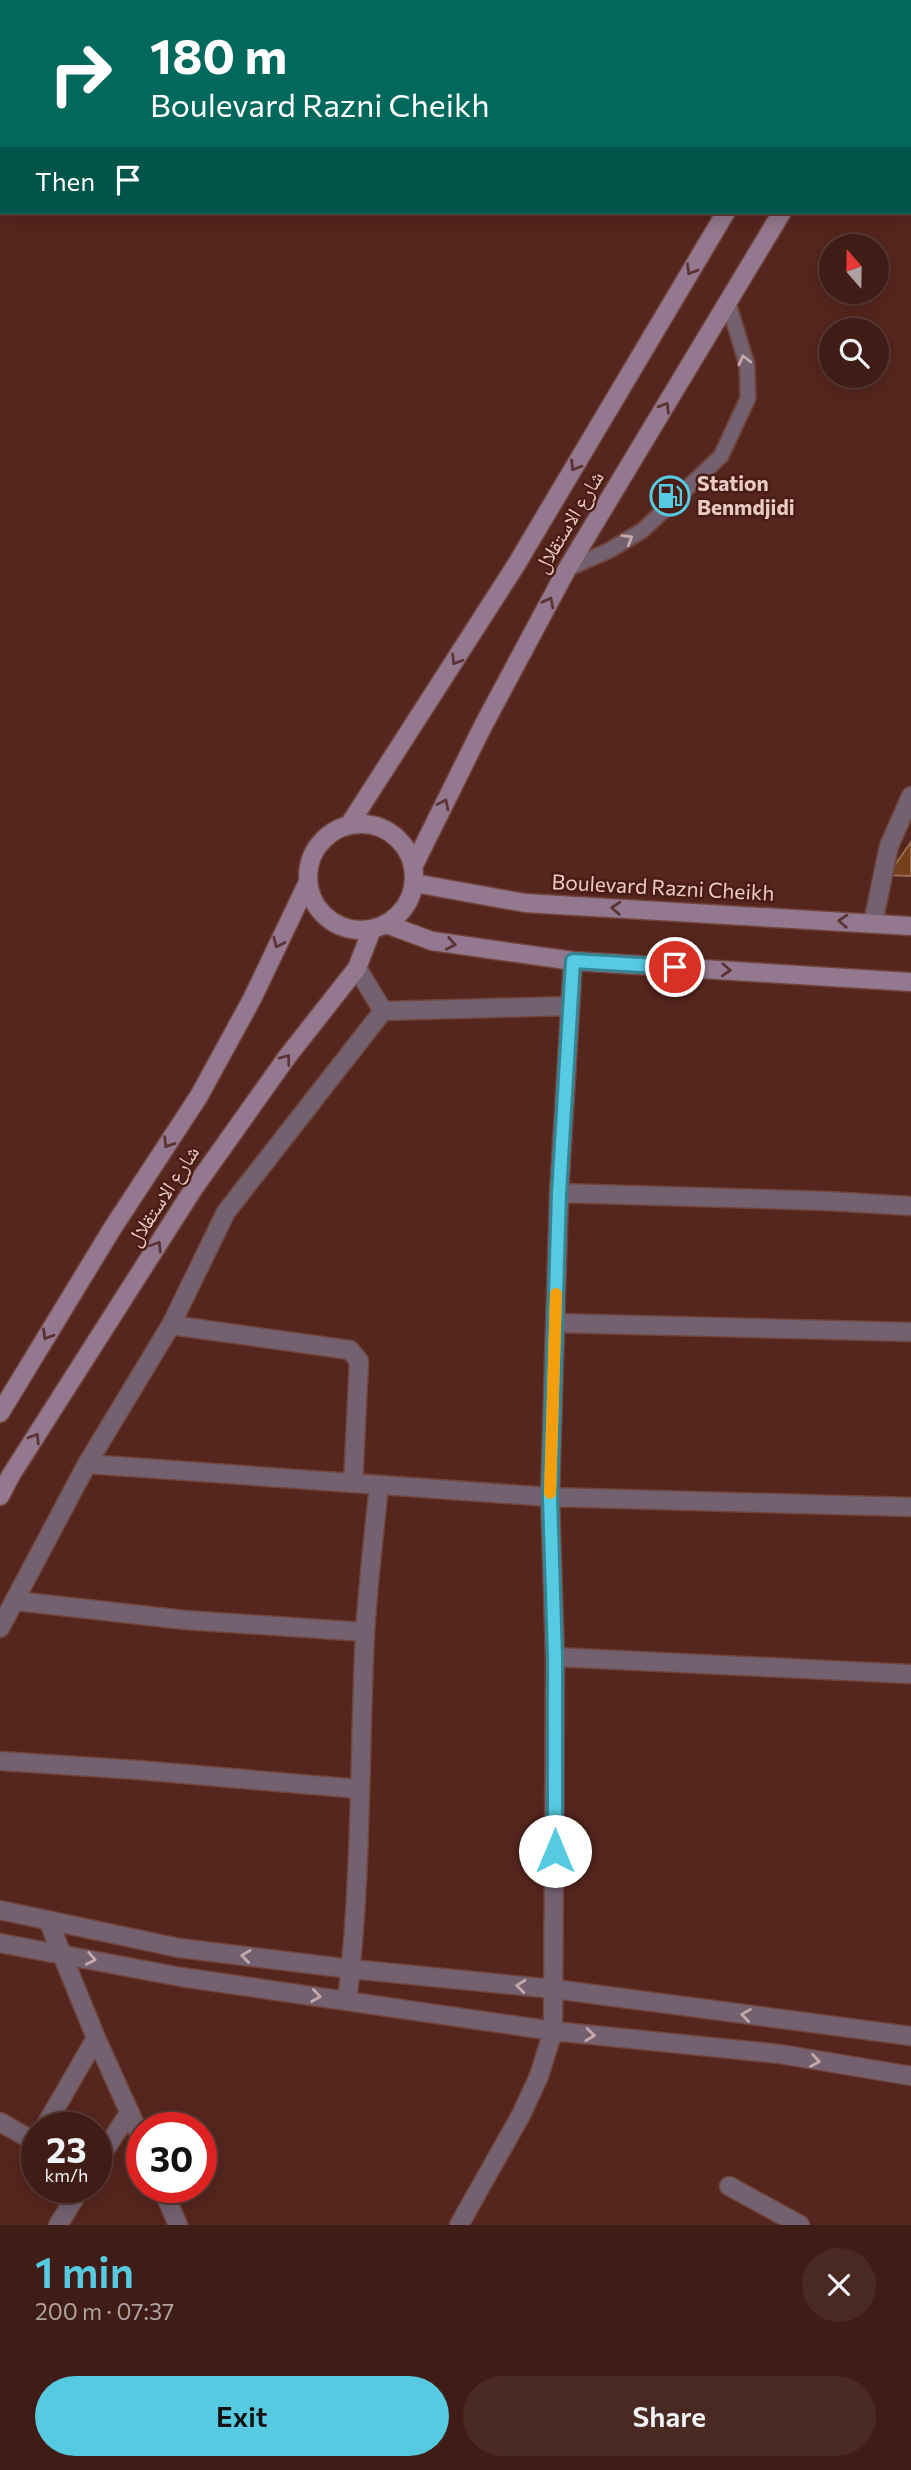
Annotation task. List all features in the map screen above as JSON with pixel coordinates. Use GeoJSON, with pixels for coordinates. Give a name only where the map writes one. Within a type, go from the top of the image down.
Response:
{"type":"FeatureCollection","features":[{"type":"Feature","properties":{"kind":"main road","name":"شارع الاستقلال"},"geometry":{"type":"LineString","coordinates":[[348,825],[516,565],[725,214]]}},
{"type":"Feature","properties":{"kind":"main road","name":"شارع الاستقلال"},"geometry":{"type":"LineString","coordinates":[[414,874],[484,723],[567,569],[781,214]]}},
{"type":"Feature","properties":{"kind":"main road"},"geometry":{"type":"LineString","coordinates":[[366,823],[383,827],[397,836],[408,850],[414,874],[410,900],[400,914],[379,926],[357,930],[342,927],[330,920],[319,909],[308,882],[310,863],[318,846],[331,832],[348,825],[366,823]]}},
{"type":"Feature","properties":{"kind":"main road","name":"Boulevard Razni Cheikh"},"geometry":{"type":"LineString","coordinates":[[414,874],[525,904],[911,926]]}},
{"type":"Feature","properties":{"kind":"main road","name":"شارع الاستقلال"},"geometry":{"type":"LineString","coordinates":[[0,1413],[112,1229],[199,1096],[252,999],[308,882]]}},
{"type":"Feature","properties":{"kind":"main road","name":"شارع الاستقلال"},"geometry":{"type":"LineString","coordinates":[[0,1496],[194,1188],[287,1057],[357,968],[379,926]]}},
{"type":"Feature","properties":{"kind":"main road"},"geometry":{"type":"LineString","coordinates":[[379,926],[432,941],[573,961],[911,982]]}},
{"type":"Feature","properties":{"kind":"street"},"geometry":{"type":"LineString","coordinates":[[873,923],[889,846],[911,796]]}},
{"type":"Feature","properties":{"kind":"street"},"geometry":{"type":"LineString","coordinates":[[459,2225],[521,2115],[539,2076],[552,2031],[555,1657],[550,1497],[559,1193],[573,961]]}},
{"type":"Feature","properties":{"kind":"street"},"geometry":{"type":"LineString","coordinates":[[357,968],[383,1011]]}},
{"type":"Feature","properties":{"kind":"street"},"geometry":{"type":"LineString","coordinates":[[383,1011],[569,1006]]}},
{"type":"Feature","properties":{"kind":"street"},"geometry":{"type":"LineString","coordinates":[[0,1628],[86,1464],[171,1325],[226,1212],[383,1011]]}},
{"type":"Feature","properties":{"kind":"street"},"geometry":{"type":"LineString","coordinates":[[559,1193],[911,1206]]}},
{"type":"Feature","properties":{"kind":"street"},"geometry":{"type":"LineString","coordinates":[[555,1323],[911,1332]]}},
{"type":"Feature","properties":{"kind":"street"},"geometry":{"type":"LineString","coordinates":[[171,1325],[350,1350],[359,1361],[353,1483]]}},
{"type":"Feature","properties":{"kind":"street"},"geometry":{"type":"LineString","coordinates":[[86,1464],[550,1497],[911,1507]]}},
{"type":"Feature","properties":{"kind":"street"},"geometry":{"type":"LineString","coordinates":[[348,2001],[360,1788],[365,1632],[379,1485]]}},
{"type":"Feature","properties":{"kind":"street"},"geometry":{"type":"LineString","coordinates":[[16,1601],[185,1620],[365,1632]]}},
{"type":"Feature","properties":{"kind":"street"},"geometry":{"type":"LineString","coordinates":[[555,1657],[911,1674]]}},
{"type":"Feature","properties":{"kind":"street"},"geometry":{"type":"LineString","coordinates":[[0,1761],[360,1788]]}},
{"type":"Feature","properties":{"kind":"street"},"geometry":{"type":"LineString","coordinates":[[0,1910],[179,1948],[351,1969],[554,1989],[911,2036]]}},
{"type":"Feature","properties":{"kind":"street"},"geometry":{"type":"LineString","coordinates":[[48,1920],[96,2038],[130,2112]]}},
{"type":"Feature","properties":{"kind":"street"},"geometry":{"type":"LineString","coordinates":[[0,1943],[181,1977],[552,2031],[780,2054],[911,2076]]}},
{"type":"Feature","properties":{"kind":"street"},"geometry":{"type":"LineString","coordinates":[[53,2112],[96,2038]]}},
{"type":"Feature","properties":{"kind":"street"},"geometry":{"type":"LineString","coordinates":[[112,2139],[126,2118]]}},
{"type":"Feature","properties":{"kind":"street"},"geometry":{"type":"LineString","coordinates":[[0,2122],[21,2134]]}},
{"type":"Feature","properties":{"kind":"street"},"geometry":{"type":"LineString","coordinates":[[729,2186],[800,2225]]}},
{"type":"Feature","properties":{"kind":"street"},"geometry":{"type":"LineString","coordinates":[[58,2225],[72,2203]]}},
{"type":"Feature","properties":{"kind":"street"},"geometry":{"type":"LineString","coordinates":[[168,2203],[178,2225]]}},
{"type":"Feature","properties":{"kind":"lane"},"geometry":{"type":"LineString","coordinates":[[567,569],[610,550],[643,530],[721,456],[748,398],[747,365],[728,302]]}},
{"type":"Feature","properties":{"kind":"building"},"geometry":{"type":"Polygon","coordinates":[[[911,842],[911,876],[888,875],[911,842]]]}},
{"type":"Feature","properties":{"kind":"slow traffic"},"geometry":{"type":"LineString","coordinates":[[550,1493],[556,1294]]}},
{"type":"Feature","properties":{"kind":"place","name":"Station Benmdjidi"},"geometry":{"type":"Point","coordinates":[670,496]}},
{"type":"Feature","properties":{"kind":"route"},"geometry":{"type":"LineString","coordinates":[[555,1851],[555,1657],[550,1497],[559,1193],[573,961],[675,967]]}}]}
